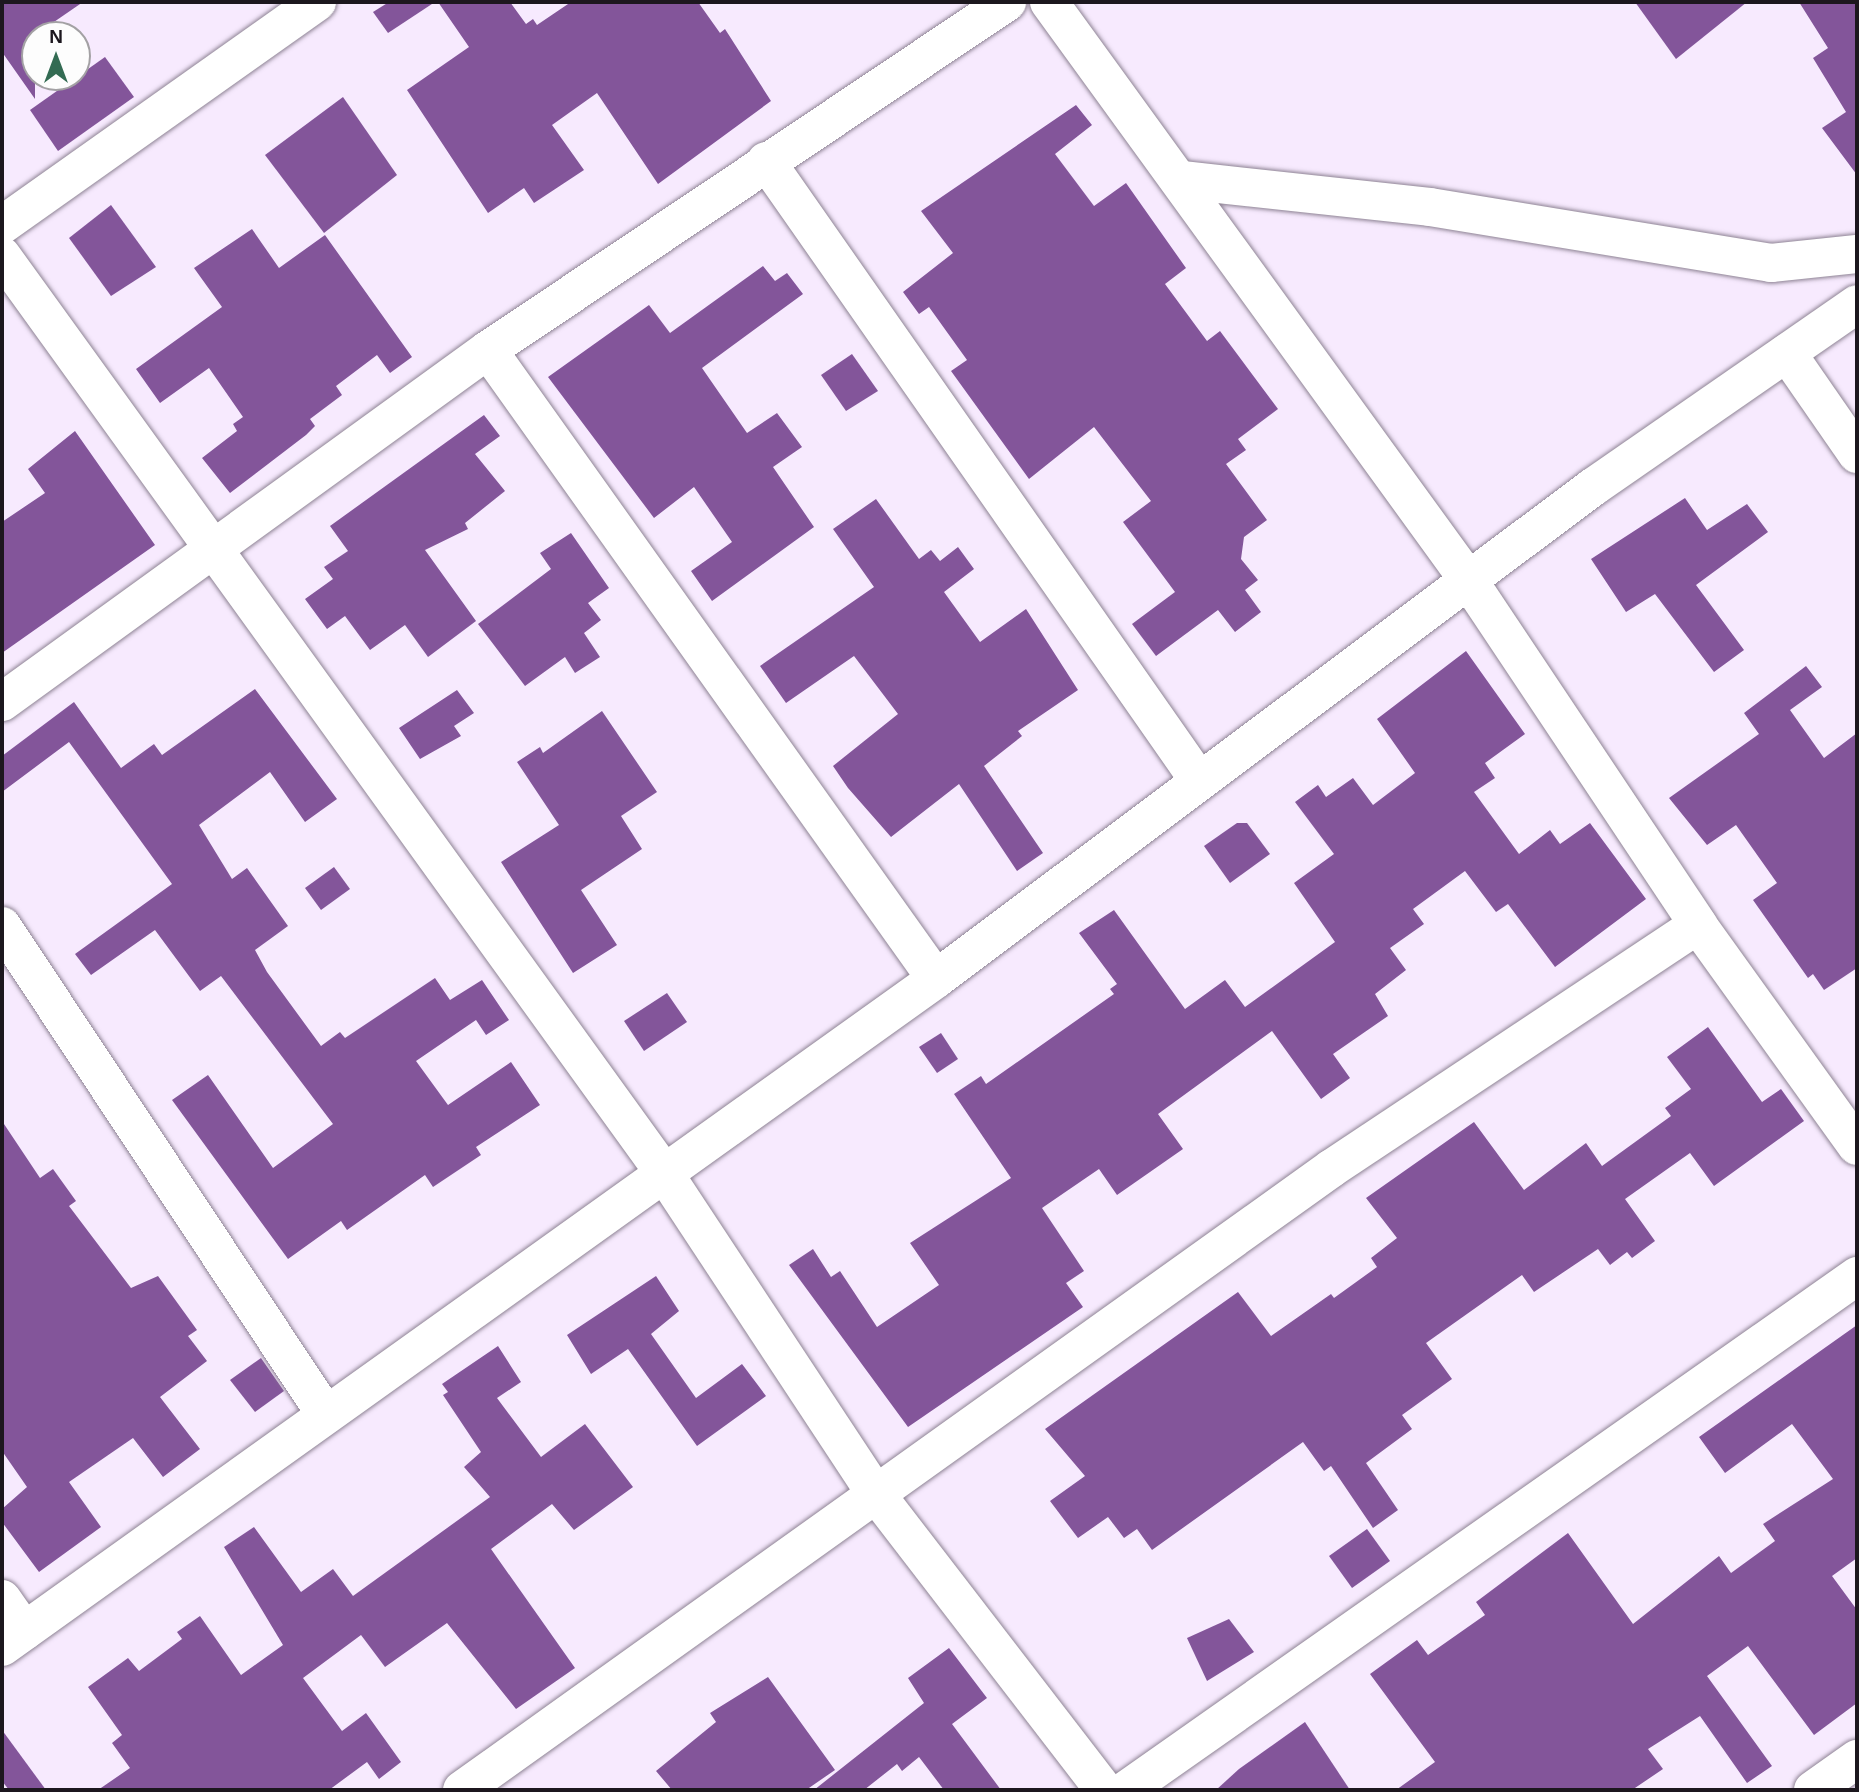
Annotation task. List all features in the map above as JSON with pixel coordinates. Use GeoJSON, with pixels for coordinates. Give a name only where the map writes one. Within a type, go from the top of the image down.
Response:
{"type":"FeatureCollection","features":[{"type":"Feature","properties":{"kind":"street"},"geometry":{"type":"LineString","coordinates":[[2,226],[317,2]]}},
{"type":"Feature","properties":{"kind":"street"},"geometry":{"type":"LineString","coordinates":[[2,702],[213,552],[488,350],[766,161],[1007,2]]}},
{"type":"Feature","properties":{"kind":"street"},"geometry":{"type":"LineString","coordinates":[[1049,2],[1182,180],[1469,582],[1698,925],[1857,1146]]}},
{"type":"Feature","properties":{"kind":"street"},"geometry":{"type":"LineString","coordinates":[[766,161],[1198,779]]}},
{"type":"Feature","properties":{"kind":"street"},"geometry":{"type":"LineString","coordinates":[[1182,180],[1430,207],[1771,263],[1857,254]]}},
{"type":"Feature","properties":{"kind":"street"},"geometry":{"type":"LineString","coordinates":[[2,256],[213,552],[664,1173],[876,1494],[1104,1790]]}},
{"type":"Feature","properties":{"kind":"street"},"geometry":{"type":"LineString","coordinates":[[2,1599],[13,1639],[324,1412],[936,979],[1198,779],[1857,304]]}},
{"type":"Feature","properties":{"kind":"street"},"geometry":{"type":"LineString","coordinates":[[488,350],[936,979]]}},
{"type":"Feature","properties":{"kind":"street"},"geometry":{"type":"LineString","coordinates":[[1787,353],[1857,454]]}},
{"type":"Feature","properties":{"kind":"street"},"geometry":{"type":"LineString","coordinates":[[462,1790],[1332,1168],[1698,925]]}},
{"type":"Feature","properties":{"kind":"street"},"geometry":{"type":"LineString","coordinates":[[2,926],[324,1412]]}},
{"type":"Feature","properties":{"kind":"street"},"geometry":{"type":"LineString","coordinates":[[1126,1790],[1857,1276]]}},
{"type":"Feature","properties":{"kind":"street"},"geometry":{"type":"LineString","coordinates":[[1813,1790],[1855,1766]]}},
{"type":"Feature","properties":{"kind":"building"},"geometry":{"type":"Polygon","coordinates":[[[2,2],[83,2],[55,21],[21,21],[21,79],[2,52],[2,2]]]}},
{"type":"Feature","properties":{"kind":"building"},"geometry":{"type":"Polygon","coordinates":[[[389,2],[435,2],[388,33],[373,12],[389,2]]]}},
{"type":"Feature","properties":{"kind":"building"},"geometry":{"type":"Polygon","coordinates":[[[438,2],[510,2],[526,24],[533,19],[537,25],[571,2],[698,2],[720,33],[725,29],[771,101],[658,184],[597,93],[552,125],[584,170],[534,203],[524,188],[488,213],[407,90],[469,47],[438,2]]]}},
{"type":"Feature","properties":{"kind":"building"},"geometry":{"type":"Polygon","coordinates":[[[1635,2],[1747,2],[1676,59],[1635,2]]]}},
{"type":"Feature","properties":{"kind":"building"},"geometry":{"type":"Polygon","coordinates":[[[1799,2],[1857,2],[1857,175],[1822,128],[1846,112],[1813,58],[1828,48],[1799,2]]]}},
{"type":"Feature","properties":{"kind":"building"},"geometry":{"type":"Polygon","coordinates":[[[105,57],[134,97],[58,151],[30,110],[57,91],[91,91],[91,67],[105,57]]]}},
{"type":"Feature","properties":{"kind":"building"},"geometry":{"type":"Polygon","coordinates":[[[343,97],[397,175],[324,233],[265,155],[343,97]]]}},
{"type":"Feature","properties":{"kind":"building"},"geometry":{"type":"Polygon","coordinates":[[[1076,105],[1092,125],[1055,154],[1094,206],[1126,183],[1186,268],[1165,284],[1207,341],[1220,331],[1278,409],[1238,439],[1246,450],[1226,464],[1267,520],[1244,537],[1241,559],[1258,580],[1245,590],[1261,612],[1235,632],[1218,610],[1156,656],[1132,624],[1175,592],[1123,522],[1151,501],[1094,427],[1029,479],[951,371],[967,360],[929,307],[919,314],[903,292],[953,253],[921,211],[1076,105]]]}},
{"type":"Feature","properties":{"kind":"building"},"geometry":{"type":"Polygon","coordinates":[[[111,205],[156,267],[111,296],[69,238],[111,205]]]}},
{"type":"Feature","properties":{"kind":"building"},"geometry":{"type":"Polygon","coordinates":[[[252,229],[279,268],[325,235],[412,357],[390,373],[377,355],[336,386],[342,395],[310,419],[315,426],[306,435],[230,493],[202,458],[237,431],[233,424],[243,417],[209,368],[160,403],[136,369],[222,307],[194,268],[252,229]]]}},
{"type":"Feature","properties":{"kind":"building"},"geometry":{"type":"Polygon","coordinates":[[[763,266],[775,281],[787,273],[803,294],[702,368],[747,433],[777,413],[802,447],[773,467],[814,527],[712,601],[691,571],[732,542],[694,487],[654,518],[548,377],[649,305],[670,333],[763,266]]]}},
{"type":"Feature","properties":{"kind":"building"},"geometry":{"type":"Polygon","coordinates":[[[852,354],[878,391],[846,411],[821,375],[852,354]]]}},
{"type":"Feature","properties":{"kind":"building"},"geometry":{"type":"Polygon","coordinates":[[[484,415],[500,436],[475,454],[505,491],[465,523],[468,529],[425,550],[476,621],[428,657],[405,625],[370,650],[345,616],[327,629],[305,599],[333,579],[324,567],[348,551],[330,526],[484,415]]]}},
{"type":"Feature","properties":{"kind":"building"},"geometry":{"type":"Polygon","coordinates":[[[75,431],[155,545],[2,653],[2,522],[45,493],[28,469],[75,431]]]}},
{"type":"Feature","properties":{"kind":"building"},"geometry":{"type":"Polygon","coordinates":[[[1685,498],[1707,530],[1747,504],[1768,532],[1696,585],[1744,650],[1714,672],[1655,594],[1626,612],[1591,559],[1685,498]]]}},
{"type":"Feature","properties":{"kind":"building"},"geometry":{"type":"Polygon","coordinates":[[[876,499],[919,559],[931,550],[940,561],[958,547],[974,569],[944,592],[980,642],[1026,609],[1078,690],[1018,731],[1022,736],[984,766],[1043,853],[1017,871],[959,784],[891,837],[848,788],[833,766],[898,714],[854,656],[786,703],[760,666],[874,587],[833,529],[876,499]]]}},
{"type":"Feature","properties":{"kind":"building"},"geometry":{"type":"Polygon","coordinates":[[[571,533],[609,588],[588,603],[601,620],[584,633],[600,657],[575,673],[565,657],[525,686],[478,624],[551,569],[540,553],[571,533]]]}},
{"type":"Feature","properties":{"kind":"building"},"geometry":{"type":"Polygon","coordinates":[[[1466,651],[1525,734],[1485,763],[1495,778],[1474,792],[1519,854],[1550,830],[1560,844],[1590,823],[1646,899],[1555,967],[1508,904],[1496,912],[1465,871],[1413,909],[1424,924],[1390,948],[1406,970],[1375,994],[1388,1016],[1333,1054],[1350,1078],[1321,1099],[1272,1031],[1158,1114],[1183,1149],[1117,1195],[1099,1169],[1042,1208],[1084,1271],[1066,1283],[1083,1307],[908,1427],[789,1265],[813,1249],[831,1277],[840,1271],[877,1327],[939,1285],[910,1243],[1011,1178],[954,1094],[981,1076],[986,1084],[1114,994],[1110,989],[1117,984],[1079,933],[1114,910],[1185,1009],[1225,980],[1245,1007],[1335,942],[1294,883],[1334,854],[1295,802],[1318,785],[1326,797],[1353,778],[1373,805],[1415,773],[1377,719],[1466,651]]]}},
{"type":"Feature","properties":{"kind":"building"},"geometry":{"type":"Polygon","coordinates":[[[1806,666],[1822,687],[1790,710],[1824,758],[1857,733],[1857,968],[1824,990],[1813,974],[1808,978],[1753,900],[1777,883],[1736,825],[1707,845],[1669,798],[1759,734],[1744,713],[1806,666]]]}},
{"type":"Feature","properties":{"kind":"building"},"geometry":{"type":"Polygon","coordinates":[[[255,689],[337,799],[305,822],[270,772],[199,825],[232,879],[247,868],[288,926],[255,950],[267,972],[321,1046],[340,1032],[345,1038],[435,978],[450,1000],[482,980],[509,1020],[486,1035],[476,1020],[416,1061],[448,1105],[511,1062],[540,1105],[476,1147],[481,1155],[433,1187],[425,1175],[347,1230],[341,1221],[288,1259],[172,1100],[208,1075],[273,1168],[333,1124],[221,976],[200,991],[155,930],[91,975],[75,954],[172,884],[69,742],[2,792],[2,756],[74,702],[121,768],[154,744],[162,755],[255,689]]]}},
{"type":"Feature","properties":{"kind":"building"},"geometry":{"type":"Polygon","coordinates":[[[457,690],[474,713],[454,726],[461,736],[420,759],[399,728],[457,690]]]}},
{"type":"Feature","properties":{"kind":"building"},"geometry":{"type":"Polygon","coordinates":[[[602,711],[657,792],[621,816],[642,849],[581,890],[617,945],[573,973],[501,862],[559,825],[517,762],[540,747],[543,753],[602,711]]]}},
{"type":"Feature","properties":{"kind":"building"},"geometry":{"type":"Polygon","coordinates":[[[1237,823],[1247,823],[1270,854],[1230,883],[1204,846],[1237,823]]]}},
{"type":"Feature","properties":{"kind":"building"},"geometry":{"type":"Polygon","coordinates":[[[334,867],[350,889],[321,910],[305,888],[334,867]]]}},
{"type":"Feature","properties":{"kind":"building"},"geometry":{"type":"Polygon","coordinates":[[[667,993],[687,1022],[644,1051],[624,1021],[667,993]]]}},
{"type":"Feature","properties":{"kind":"building"},"geometry":{"type":"Polygon","coordinates":[[[1708,1027],[1762,1102],[1781,1089],[1804,1121],[1714,1186],[1690,1153],[1625,1199],[1655,1241],[1632,1258],[1627,1252],[1610,1265],[1598,1249],[1534,1292],[1522,1275],[1426,1343],[1452,1379],[1402,1415],[1412,1429],[1366,1463],[1398,1510],[1373,1528],[1331,1466],[1324,1471],[1303,1442],[1152,1550],[1137,1529],[1124,1538],[1108,1517],[1078,1538],[1050,1501],[1085,1476],[1045,1429],[1238,1292],[1271,1336],[1331,1294],[1334,1298],[1377,1267],[1371,1258],[1397,1238],[1366,1198],[1474,1122],[1524,1190],[1586,1143],[1602,1166],[1671,1116],[1665,1108],[1691,1089],[1667,1057],[1708,1027]]]}},
{"type":"Feature","properties":{"kind":"building"},"geometry":{"type":"Polygon","coordinates":[[[941,1033],[958,1059],[937,1073],[919,1047],[941,1033]]]}},
{"type":"Feature","properties":{"kind":"building"},"geometry":{"type":"Polygon","coordinates":[[[2,1121],[40,1178],[53,1169],[76,1201],[69,1206],[131,1288],[158,1276],[197,1330],[188,1336],[207,1361],[160,1397],[200,1449],[163,1477],[133,1438],[69,1482],[101,1527],[39,1572],[2,1522],[2,1509],[27,1487],[2,1451],[2,1121]]]}},
{"type":"Feature","properties":{"kind":"building"},"geometry":{"type":"Polygon","coordinates":[[[656,1276],[679,1311],[651,1334],[696,1398],[742,1364],[766,1396],[697,1446],[628,1349],[591,1374],[567,1335],[656,1276]]]}},
{"type":"Feature","properties":{"kind":"building"},"geometry":{"type":"Polygon","coordinates":[[[1857,1325],[1857,1558],[1832,1576],[1857,1610],[1857,1703],[1814,1735],[1748,1646],[1707,1676],[1772,1766],[1747,1783],[1700,1716],[1648,1749],[1663,1769],[1632,1790],[1396,1790],[1435,1762],[1370,1674],[1417,1640],[1428,1655],[1485,1615],[1476,1602],[1568,1533],[1633,1624],[1719,1556],[1731,1573],[1775,1541],[1763,1524],[1833,1479],[1792,1424],[1725,1473],[1699,1437],[1857,1325]]]}},
{"type":"Feature","properties":{"kind":"building"},"geometry":{"type":"Polygon","coordinates":[[[498,1346],[521,1382],[497,1398],[541,1457],[585,1424],[633,1487],[574,1530],[552,1504],[491,1549],[575,1668],[516,1709],[447,1623],[385,1667],[361,1635],[303,1678],[342,1731],[366,1713],[401,1762],[379,1779],[367,1762],[329,1790],[98,1790],[130,1768],[112,1743],[122,1735],[88,1687],[128,1658],[139,1671],[182,1639],[177,1632],[200,1616],[241,1675],[283,1645],[224,1547],[254,1527],[301,1592],[333,1569],[353,1596],[490,1497],[464,1467],[481,1452],[443,1395],[448,1392],[442,1384],[498,1346]]]}},
{"type":"Feature","properties":{"kind":"building"},"geometry":{"type":"Polygon","coordinates":[[[261,1358],[284,1391],[255,1412],[230,1380],[261,1358]]]}},
{"type":"Feature","properties":{"kind":"building"},"geometry":{"type":"Polygon","coordinates":[[[1367,1529],[1390,1561],[1352,1588],[1329,1556],[1367,1529]]]}},
{"type":"Feature","properties":{"kind":"building"},"geometry":{"type":"Polygon","coordinates":[[[1229,1619],[1254,1652],[1207,1681],[1187,1638],[1229,1619]]]}},
{"type":"Feature","properties":{"kind":"building"},"geometry":{"type":"Polygon","coordinates":[[[949,1648],[987,1698],[952,1724],[1001,1790],[944,1790],[919,1757],[902,1771],[897,1764],[864,1790],[814,1790],[924,1703],[908,1678],[949,1648]]]}},
{"type":"Feature","properties":{"kind":"building"},"geometry":{"type":"Polygon","coordinates":[[[768,1677],[835,1770],[806,1790],[672,1790],[656,1771],[716,1722],[710,1713],[768,1677]]]}},
{"type":"Feature","properties":{"kind":"building"},"geometry":{"type":"Polygon","coordinates":[[[1305,1722],[1350,1790],[1216,1790],[1239,1769],[1305,1722]]]}},
{"type":"Feature","properties":{"kind":"building"},"geometry":{"type":"Polygon","coordinates":[[[2,1730],[46,1790],[9,1790],[2,1781],[2,1730]]]}}]}
